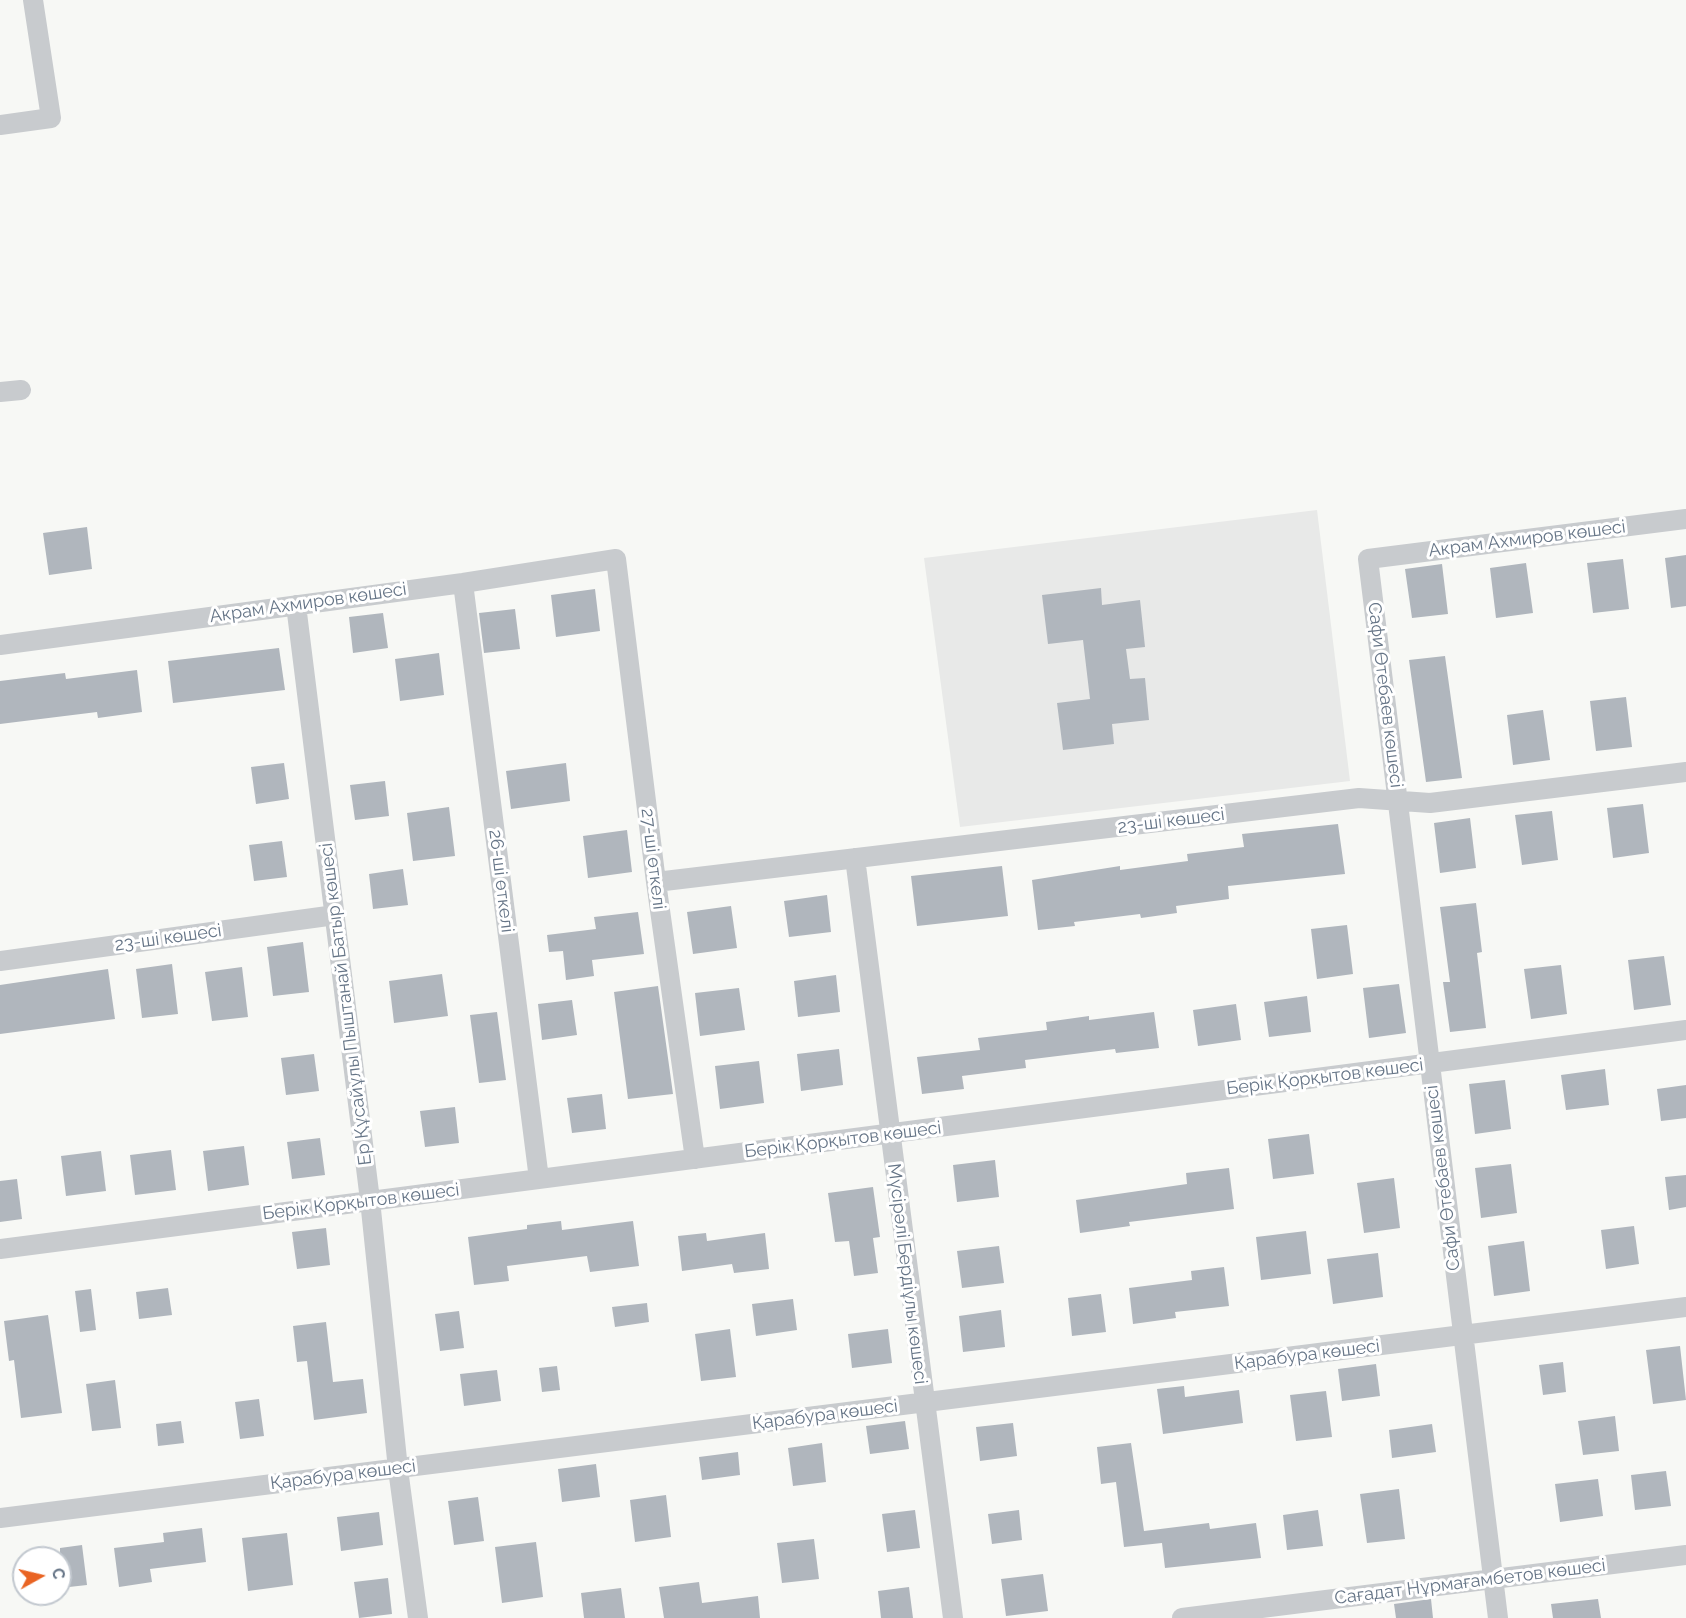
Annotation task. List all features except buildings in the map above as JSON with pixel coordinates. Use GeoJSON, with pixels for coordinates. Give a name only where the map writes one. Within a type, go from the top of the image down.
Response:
{"type":"FeatureCollection","features":[{"type":"Feature","properties":{"kind":"street"},"geometry":{"type":"LineString","coordinates":[[0,125],[51,118],[33,0]]}},
{"type":"Feature","properties":{"kind":"street"},"geometry":{"type":"LineString","coordinates":[[0,392],[21,390]]}},
{"type":"Feature","properties":{"kind":"street","name":"Акрам Ахмиров көшесі"},"geometry":{"type":"LineString","coordinates":[[1368,559],[1686,519]]}},
{"type":"Feature","properties":{"kind":"street","name":"Акрам Ахмиров көшесі"},"geometry":{"type":"LineString","coordinates":[[0,645],[463,583],[616,559]]}},
{"type":"Feature","properties":{"kind":"street","name":"27-ші өткелі"},"geometry":{"type":"LineString","coordinates":[[616,559],[656,882],[695,1159]]}},
{"type":"Feature","properties":{"kind":"street","name":"Сафи Өтебаев көшесі"},"geometry":{"type":"LineString","coordinates":[[1368,559],[1498,1618]]}},
{"type":"Feature","properties":{"kind":"street","name":"26-ші өткелі"},"geometry":{"type":"LineString","coordinates":[[463,583],[539,1179]]}},
{"type":"Feature","properties":{"kind":"street","name":"Ер Құсайұлы Пыштанай Батыр көшесі"},"geometry":{"type":"LineString","coordinates":[[296,605],[370,1200],[398,1469],[418,1618]]}},
{"type":"Feature","properties":{"kind":"street","name":"23-шi көшесi"},"geometry":{"type":"LineString","coordinates":[[656,882],[1359,798],[1430,803],[1686,772]]}},
{"type":"Feature","properties":{"kind":"street","name":"Мүсірәлі Бердіұлы көшесі"},"geometry":{"type":"LineString","coordinates":[[855,858],[953,1618]]}},
{"type":"Feature","properties":{"kind":"street","name":"23-шi көшесi"},"geometry":{"type":"LineString","coordinates":[[0,961],[335,915]]}},
{"type":"Feature","properties":{"kind":"street","name":"Берік Қорқытов көшесі"},"geometry":{"type":"LineString","coordinates":[[0,1249],[1686,1030]]}},
{"type":"Feature","properties":{"kind":"street","name":"Қарабура көшесі"},"geometry":{"type":"LineString","coordinates":[[0,1518],[1686,1307]]}},
{"type":"Feature","properties":{"kind":"street","name":"Сағадат Нұрмағамбетов көшесі"},"geometry":{"type":"LineString","coordinates":[[1182,1618],[1686,1555]]}},
{"type":"Feature","properties":{"kind":"shaded area"},"geometry":{"type":"Polygon","coordinates":[[[1317,510],[1350,781],[960,827],[924,558],[1317,510]]]}}]}
